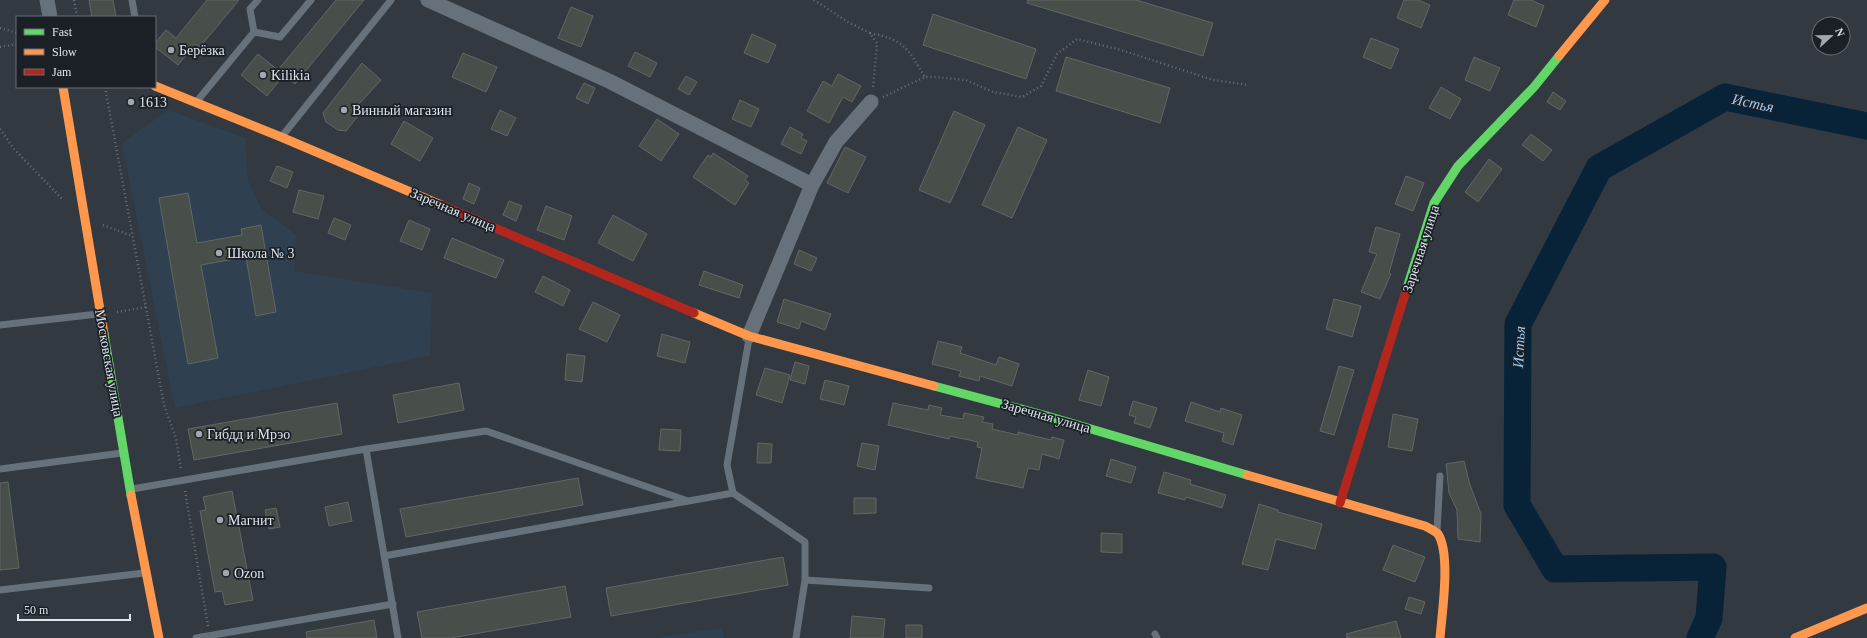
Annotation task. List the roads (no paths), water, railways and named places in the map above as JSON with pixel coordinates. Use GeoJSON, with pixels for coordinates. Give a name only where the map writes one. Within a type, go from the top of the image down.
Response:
{"type":"FeatureCollection","features":[{"type":"Feature","properties":{"kind":"main road","name":"Заречная улица"},"geometry":{"type":"LineString","coordinates":[[1340,503],[1434,203],[1458,166],[1534,87],[1605,0]]}},
{"type":"Feature","properties":{"kind":"main road","name":"Заречная улица"},"geometry":{"type":"LineString","coordinates":[[156,86],[282,137],[749,336],[1047,416],[1340,503],[1425,526],[1437,533]]}},
{"type":"Feature","properties":{"kind":"main road","name":"Московская улица"},"geometry":{"type":"LineString","coordinates":[[63,88],[130,489],[159,638]]}},
{"type":"Feature","properties":{"kind":"main road"},"geometry":{"type":"LineString","coordinates":[[1437,533],[1442,545],[1445,567],[1440,638]]}},
{"type":"Feature","properties":{"kind":"main road"},"geometry":{"type":"LineString","coordinates":[[1795,638],[1867,608]]}},
{"type":"Feature","properties":{"kind":"street"},"geometry":{"type":"LineString","coordinates":[[47,0],[50,16]]}},
{"type":"Feature","properties":{"kind":"street"},"geometry":{"type":"LineString","coordinates":[[428,0],[609,81],[812,185]]}},
{"type":"Feature","properties":{"kind":"street"},"geometry":{"type":"LineString","coordinates":[[749,336],[812,185],[836,142],[871,102]]}},
{"type":"Feature","properties":{"kind":"lane"},"geometry":{"type":"LineString","coordinates":[[132,0],[135,16]]}},
{"type":"Feature","properties":{"kind":"lane"},"geometry":{"type":"LineString","coordinates":[[196,102],[254,32],[250,10],[258,0]]}},
{"type":"Feature","properties":{"kind":"lane"},"geometry":{"type":"LineString","coordinates":[[254,32],[280,37],[311,0]]}},
{"type":"Feature","properties":{"kind":"lane"},"geometry":{"type":"LineString","coordinates":[[282,137],[391,0]]}},
{"type":"Feature","properties":{"kind":"lane"},"geometry":{"type":"LineString","coordinates":[[0,325],[101,314]]}},
{"type":"Feature","properties":{"kind":"lane"},"geometry":{"type":"LineString","coordinates":[[749,336],[727,465],[733,493],[805,542],[805,580],[796,638]]}},
{"type":"Feature","properties":{"kind":"lane"},"geometry":{"type":"LineString","coordinates":[[130,489],[366,449],[486,431],[690,502]]}},
{"type":"Feature","properties":{"kind":"lane"},"geometry":{"type":"LineString","coordinates":[[366,449],[398,638]]}},
{"type":"Feature","properties":{"kind":"lane"},"geometry":{"type":"LineString","coordinates":[[0,469],[124,453]]}},
{"type":"Feature","properties":{"kind":"lane"},"geometry":{"type":"LineString","coordinates":[[1437,533],[1440,476]]}},
{"type":"Feature","properties":{"kind":"lane"},"geometry":{"type":"LineString","coordinates":[[384,556],[690,502],[733,493]]}},
{"type":"Feature","properties":{"kind":"lane"},"geometry":{"type":"LineString","coordinates":[[0,590],[146,572]]}},
{"type":"Feature","properties":{"kind":"lane"},"geometry":{"type":"LineString","coordinates":[[805,580],[929,588]]}},
{"type":"Feature","properties":{"kind":"lane"},"geometry":{"type":"LineString","coordinates":[[196,638],[393,604]]}},
{"type":"Feature","properties":{"kind":"waterway","name":"Истья"},"geometry":{"type":"LineString","coordinates":[[1700,638],[1709,618],[1713,567],[1555,569],[1517,505],[1518,324],[1599,168],[1725,97],[1867,126]]}},
{"type":"Feature","properties":{"kind":"place","name":"Берёзка"},"geometry":{"type":"Point","coordinates":[171,50]}},
{"type":"Feature","properties":{"kind":"place","name":"Kilikia"},"geometry":{"type":"Point","coordinates":[263,75]}},
{"type":"Feature","properties":{"kind":"place","name":"1613"},"geometry":{"type":"Point","coordinates":[131,102]}},
{"type":"Feature","properties":{"kind":"place","name":"Винный магазин"},"geometry":{"type":"Point","coordinates":[344,110]}},
{"type":"Feature","properties":{"kind":"place","name":"Школа № 3"},"geometry":{"type":"Point","coordinates":[219,253]}},
{"type":"Feature","properties":{"kind":"place","name":"Гибдд и Мрэо"},"geometry":{"type":"Point","coordinates":[199,434]}},
{"type":"Feature","properties":{"kind":"place","name":"Магнит"},"geometry":{"type":"Point","coordinates":[220,520]}},
{"type":"Feature","properties":{"kind":"place","name":"Ozon"},"geometry":{"type":"Point","coordinates":[226,573]}}]}
